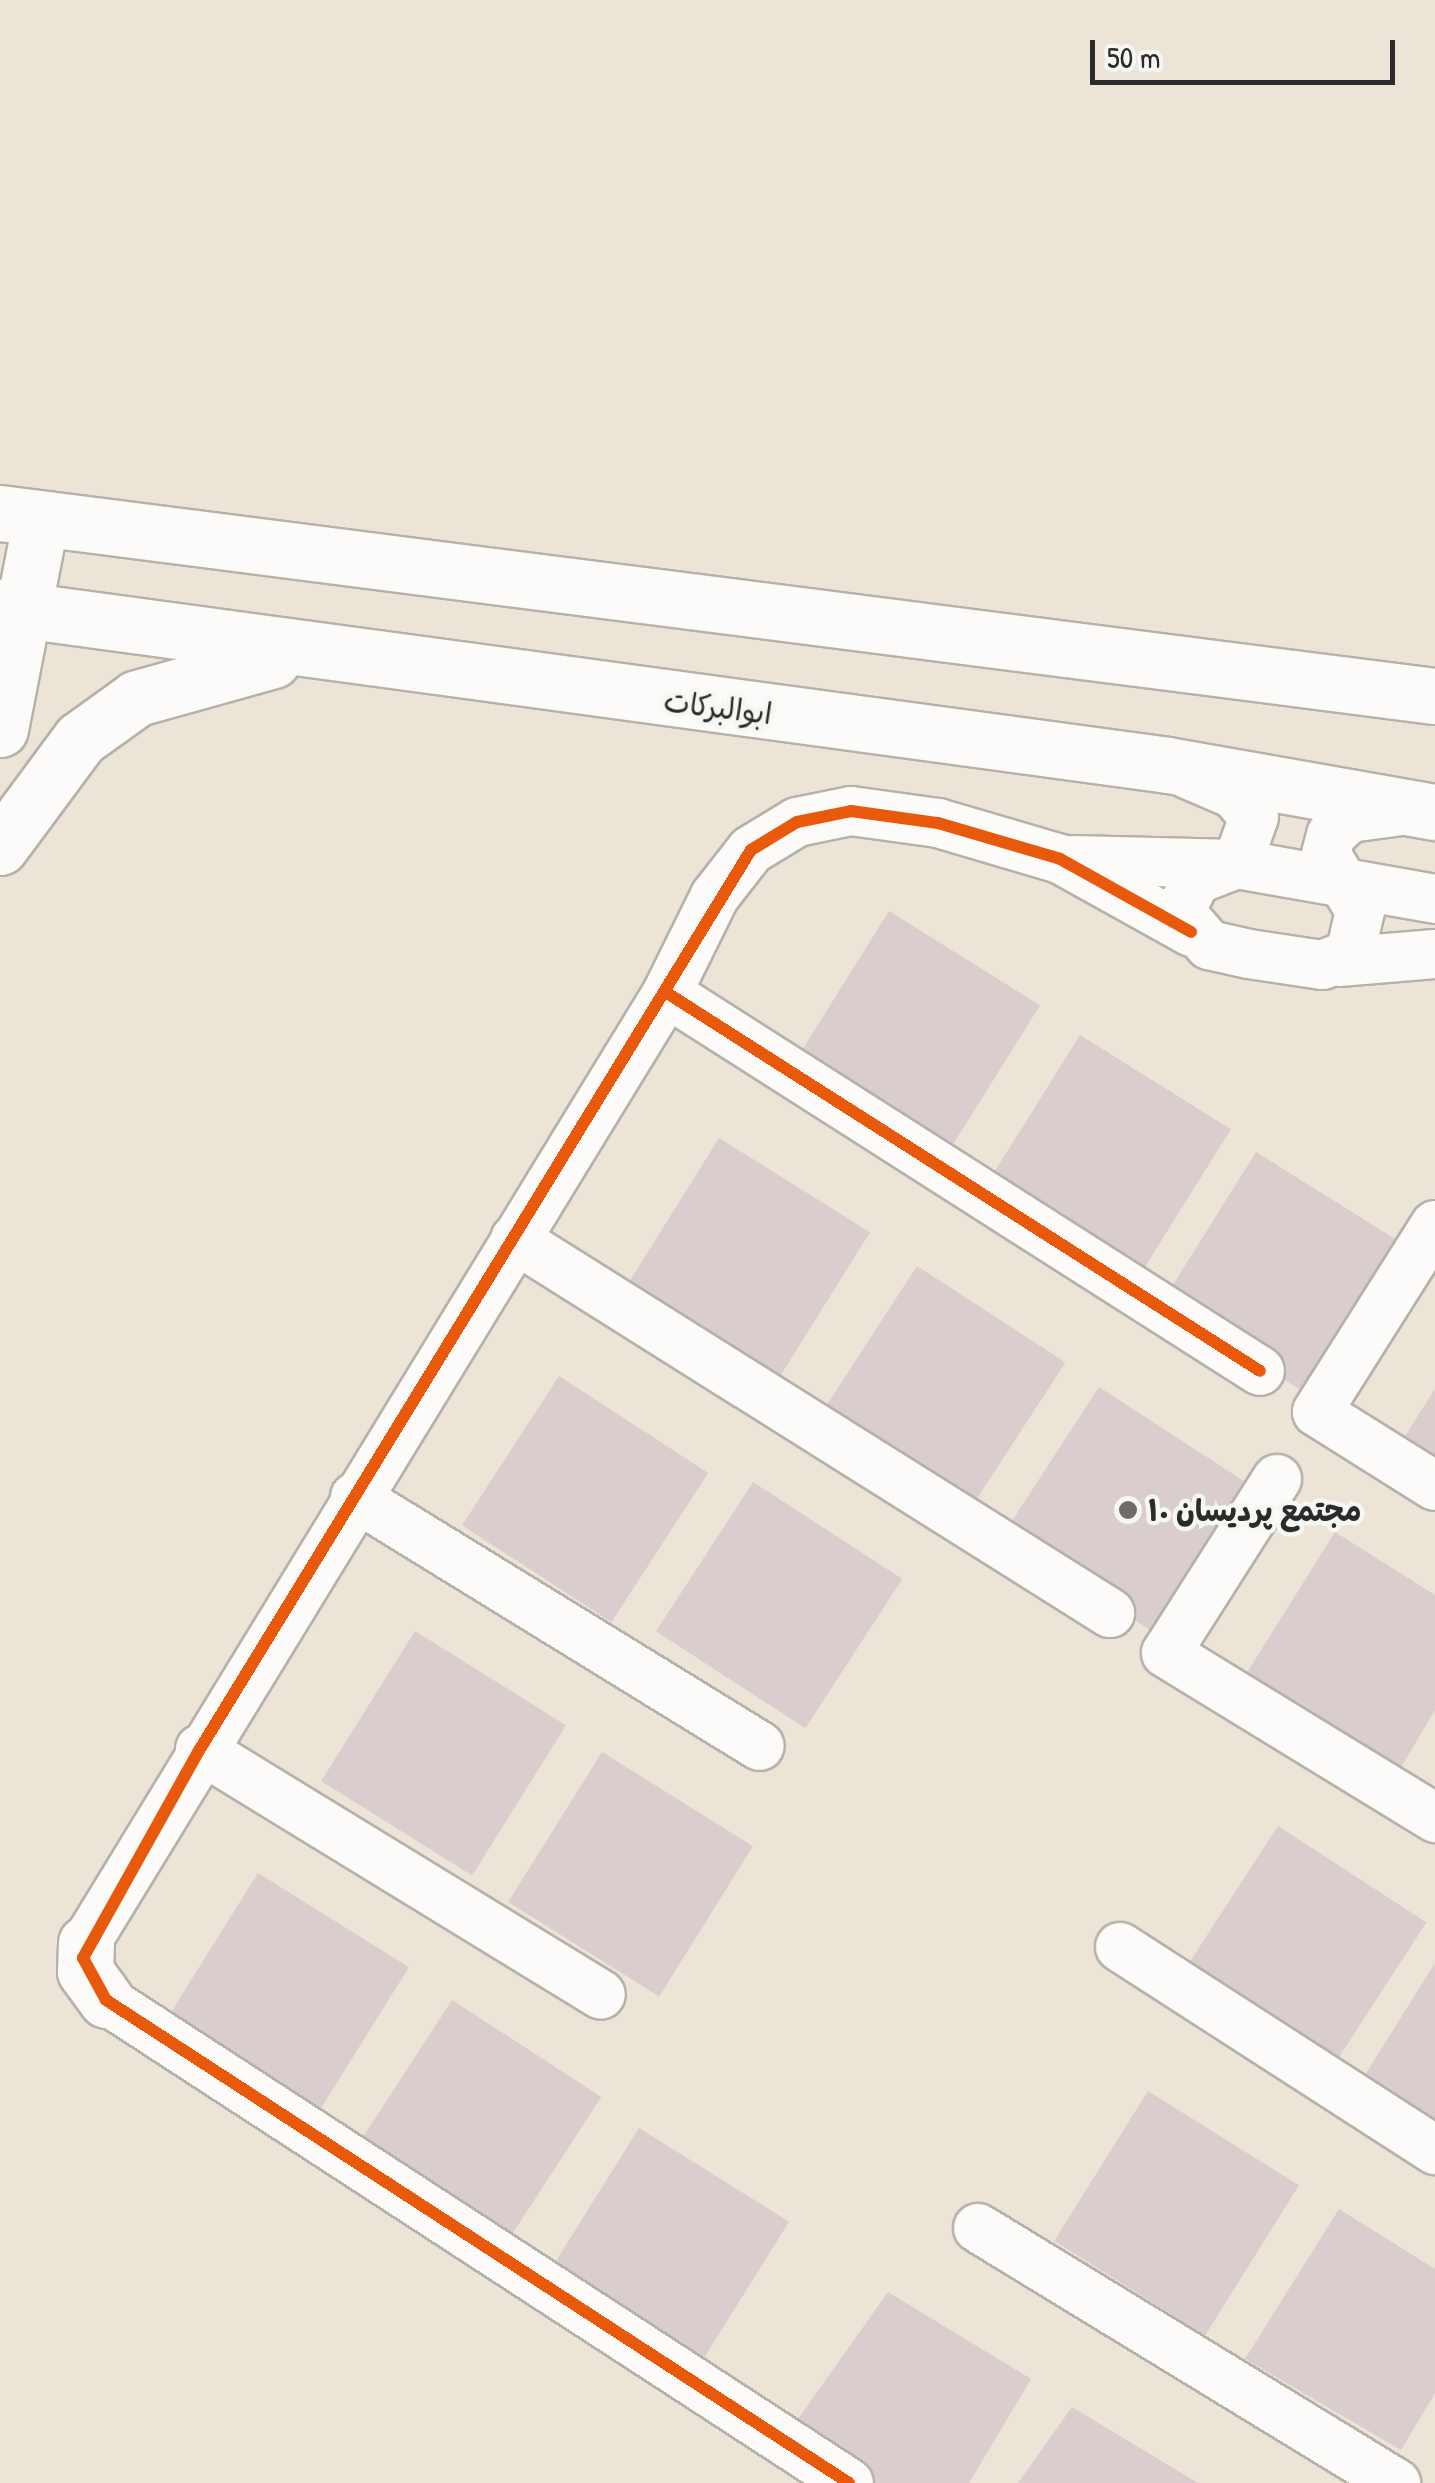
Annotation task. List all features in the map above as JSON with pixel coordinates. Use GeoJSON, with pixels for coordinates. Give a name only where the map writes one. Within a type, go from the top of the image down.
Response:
{"type":"FeatureCollection","features":[{"type":"Feature","properties":{"kind":"main road"},"geometry":{"type":"LineString","coordinates":[[0,729],[20,516],[1435,696]]}},
{"type":"Feature","properties":{"kind":"main road","name":"ابوالبرکات"},"geometry":{"type":"LineString","coordinates":[[9,608],[311,654],[1168,765],[1428,810]]}},
{"type":"Feature","properties":{"kind":"main road"},"geometry":{"type":"LineString","coordinates":[[0,847],[80,739],[137,698],[221,668],[311,654]]}},
{"type":"Feature","properties":{"kind":"main road"},"geometry":{"type":"LineString","coordinates":[[86,1943],[85,1971],[106,2000]]}},
{"type":"Feature","properties":{"kind":"street"},"geometry":{"type":"LineString","coordinates":[[1168,765],[1234,794],[1254,818],[1237,864],[1184,894],[1191,932]]}},
{"type":"Feature","properties":{"kind":"street"},"geometry":{"type":"LineString","coordinates":[[1339,962],[1362,928],[1344,880],[1326,854],[1331,835],[1350,818],[1428,810]]}},
{"type":"Feature","properties":{"kind":"street"},"geometry":{"type":"LineString","coordinates":[[86,1943],[200,1750],[667,993],[715,896],[751,850],[797,822],[851,811],[938,822],[1060,859],[1191,932],[1249,954],[1339,962],[1435,954]]}},
{"type":"Feature","properties":{"kind":"street"},"geometry":{"type":"LineString","coordinates":[[1060,859],[1237,864],[1435,898]]}},
{"type":"Feature","properties":{"kind":"street"},"geometry":{"type":"LineString","coordinates":[[667,993],[1260,1372]]}},
{"type":"Feature","properties":{"kind":"street"},"geometry":{"type":"LineString","coordinates":[[1435,1225],[1317,1412],[1435,1486]]}},
{"type":"Feature","properties":{"kind":"street"},"geometry":{"type":"LineString","coordinates":[[515,1239],[1110,1613]]}},
{"type":"Feature","properties":{"kind":"street"},"geometry":{"type":"LineString","coordinates":[[1277,1478],[1166,1653],[1435,1818]]}},
{"type":"Feature","properties":{"kind":"street"},"geometry":{"type":"LineString","coordinates":[[355,1497],[760,1746]]}},
{"type":"Feature","properties":{"kind":"street"},"geometry":{"type":"LineString","coordinates":[[200,1750],[601,1995]]}},
{"type":"Feature","properties":{"kind":"street"},"geometry":{"type":"LineString","coordinates":[[1120,1947],[1435,2150]]}},
{"type":"Feature","properties":{"kind":"street"},"geometry":{"type":"LineString","coordinates":[[106,2000],[829,2478]]}},
{"type":"Feature","properties":{"kind":"street"},"geometry":{"type":"LineString","coordinates":[[978,2228],[1396,2483]]}},
{"type":"Feature","properties":{"kind":"building"},"geometry":{"type":"Polygon","coordinates":[[[889,911],[1040,1005],[946,1155],[795,1061],[889,911]]]}},
{"type":"Feature","properties":{"kind":"building"},"geometry":{"type":"Polygon","coordinates":[[[1080,1035],[1231,1129],[1137,1279],[986,1185],[1080,1035]]]}},
{"type":"Feature","properties":{"kind":"building"},"geometry":{"type":"Polygon","coordinates":[[[719,1138],[870,1232],[776,1382],[625,1288],[719,1138]]]}},
{"type":"Feature","properties":{"kind":"building"},"geometry":{"type":"Polygon","coordinates":[[[1256,1152],[1406,1246],[1312,1397],[1162,1303],[1256,1152]]]}},
{"type":"Feature","properties":{"kind":"building"},"geometry":{"type":"Polygon","coordinates":[[[917,1266],[1065,1362],[969,1511],[821,1414],[917,1266]]]}},
{"type":"Feature","properties":{"kind":"building"},"geometry":{"type":"Polygon","coordinates":[[[559,1376],[708,1473],[611,1622],[462,1525],[559,1376]]]}},
{"type":"Feature","properties":{"kind":"building","name":"مجتمع پردیسان ۱۰"},"geometry":{"type":"Polygon","coordinates":[[[1099,1387],[1248,1484],[1152,1632],[1003,1535],[1099,1387]]]}},
{"type":"Feature","properties":{"kind":"building"},"geometry":{"type":"Polygon","coordinates":[[[1435,1389],[1435,1473],[1396,1450],[1435,1389]]]}},
{"type":"Feature","properties":{"kind":"building"},"geometry":{"type":"Polygon","coordinates":[[[753,1482],[902,1579],[805,1728],[656,1631],[753,1482]]]}},
{"type":"Feature","properties":{"kind":"building"},"geometry":{"type":"Polygon","coordinates":[[[1335,1532],[1435,1595],[1435,1710],[1397,1774],[1241,1682],[1335,1532]]]}},
{"type":"Feature","properties":{"kind":"building"},"geometry":{"type":"Polygon","coordinates":[[[415,1631],[566,1725],[472,1875],[321,1781],[415,1631]]]}},
{"type":"Feature","properties":{"kind":"building"},"geometry":{"type":"Polygon","coordinates":[[[602,1752],[753,1846],[659,1996],[508,1902],[602,1752]]]}},
{"type":"Feature","properties":{"kind":"building"},"geometry":{"type":"Polygon","coordinates":[[[1278,1826],[1426,1922],[1329,2072],[1181,1975],[1278,1826]]]}},
{"type":"Feature","properties":{"kind":"building"},"geometry":{"type":"Polygon","coordinates":[[[258,1873],[409,1967],[315,2117],[164,2023],[258,1873]]]}},
{"type":"Feature","properties":{"kind":"building"},"geometry":{"type":"Polygon","coordinates":[[[1435,1963],[1435,2127],[1360,2083],[1435,1963]]]}},
{"type":"Feature","properties":{"kind":"building"},"geometry":{"type":"Polygon","coordinates":[[[452,2000],[601,2097],[504,2246],[355,2149],[452,2000]]]}},
{"type":"Feature","properties":{"kind":"building"},"geometry":{"type":"Polygon","coordinates":[[[1148,2091],[1299,2185],[1205,2335],[1054,2241],[1148,2091]]]}},
{"type":"Feature","properties":{"kind":"building"},"geometry":{"type":"Polygon","coordinates":[[[639,2128],[789,2222],[696,2371],[546,2277],[639,2128]]]}},
{"type":"Feature","properties":{"kind":"building"},"geometry":{"type":"Polygon","coordinates":[[[1339,2209],[1435,2269],[1435,2393],[1401,2450],[1245,2359],[1339,2209]]]}},
{"type":"Feature","properties":{"kind":"building"},"geometry":{"type":"Polygon","coordinates":[[[888,2292],[1031,2379],[969,2483],[872,2483],[788,2433],[888,2292]]]}},
{"type":"Feature","properties":{"kind":"building"},"geometry":{"type":"Polygon","coordinates":[[[1072,2407],[1198,2483],[1018,2483],[1072,2407]]]}},
{"type":"Feature","properties":{"kind":"cycle path"},"geometry":{"type":"LineString","coordinates":[[849,2483],[106,2000],[83,1958],[200,1749],[751,850],[797,822],[851,811],[938,823],[1060,859],[1191,932]]}},
{"type":"Feature","properties":{"kind":"cycle path"},"geometry":{"type":"LineString","coordinates":[[667,993],[1260,1371]]}},
{"type":"Feature","properties":{"kind":"place","name":"مجتمع پردیسان ۱۰"},"geometry":{"type":"Point","coordinates":[1128,1510]}}]}
